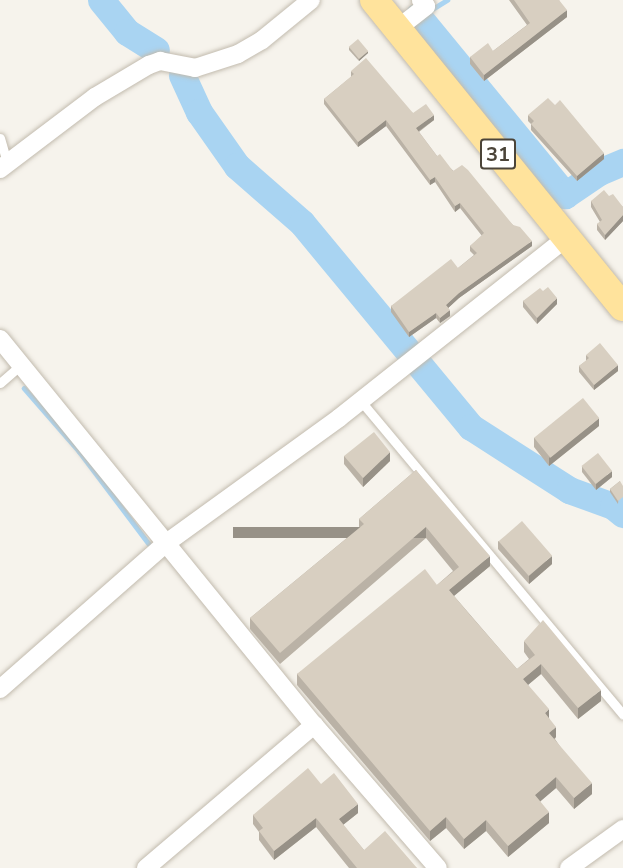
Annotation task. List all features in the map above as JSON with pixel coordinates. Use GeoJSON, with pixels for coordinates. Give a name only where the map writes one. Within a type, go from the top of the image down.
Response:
{"type":"FeatureCollection","features":[{"type":"Feature","properties":{"kind":"main road","name":"31"},"geometry":{"type":"LineString","coordinates":[[374,0],[623,307]]}},
{"type":"Feature","properties":{"kind":"street"},"geometry":{"type":"LineString","coordinates":[[4,166],[95,97],[149,65],[160,61],[195,68],[238,54],[262,40],[311,0]]}},
{"type":"Feature","properties":{"kind":"street"},"geometry":{"type":"LineString","coordinates":[[397,29],[426,6],[421,0]]}},
{"type":"Feature","properties":{"kind":"street"},"geometry":{"type":"LineString","coordinates":[[0,690],[165,544],[360,400],[566,238]]}},
{"type":"Feature","properties":{"kind":"street"},"geometry":{"type":"LineString","coordinates":[[0,339],[314,725],[438,868]]}},
{"type":"Feature","properties":{"kind":"street"},"geometry":{"type":"LineString","coordinates":[[146,868],[314,725]]}},
{"type":"Feature","properties":{"kind":"street"},"geometry":{"type":"LineString","coordinates":[[569,868],[623,829]]}},
{"type":"Feature","properties":{"kind":"lane"},"geometry":{"type":"LineString","coordinates":[[0,138],[4,166]]}},
{"type":"Feature","properties":{"kind":"lane"},"geometry":{"type":"LineString","coordinates":[[0,383],[21,365]]}},
{"type":"Feature","properties":{"kind":"lane"},"geometry":{"type":"LineString","coordinates":[[360,400],[623,715]]}},
{"type":"Feature","properties":{"kind":"building"},"geometry":{"type":"Polygon","coordinates":[[[514,0],[559,0],[567,10],[484,75],[470,57],[488,43],[493,51],[530,23],[514,0]]]}},
{"type":"Feature","properties":{"kind":"building"},"geometry":{"type":"Polygon","coordinates":[[[358,39],[368,51],[359,59],[349,47],[358,39]]]}},
{"type":"Feature","properties":{"kind":"building"},"geometry":{"type":"Polygon","coordinates":[[[366,58],[413,113],[426,104],[434,115],[416,128],[437,156],[440,154],[453,171],[462,165],[468,170],[513,225],[520,227],[532,241],[459,293],[446,305],[450,310],[440,318],[436,313],[409,332],[391,306],[451,259],[458,268],[477,253],[470,246],[484,233],[460,203],[455,206],[435,177],[430,180],[386,120],[358,142],[324,99],[354,74],[351,71],[366,58]]]}},
{"type":"Feature","properties":{"kind":"building"},"geometry":{"type":"Polygon","coordinates":[[[548,98],[555,105],[560,100],[604,153],[577,176],[531,124],[534,121],[528,115],[548,98]]]}},
{"type":"Feature","properties":{"kind":"building"},"geometry":{"type":"Polygon","coordinates":[[[604,190],[609,196],[613,194],[623,207],[623,215],[605,235],[597,224],[602,220],[591,201],[604,190]]]}},
{"type":"Feature","properties":{"kind":"building"},"geometry":{"type":"Polygon","coordinates":[[[548,287],[557,298],[537,318],[523,301],[540,288],[543,291],[548,287]]]}},
{"type":"Feature","properties":{"kind":"building"},"geometry":{"type":"Polygon","coordinates":[[[600,343],[618,365],[594,385],[579,366],[589,358],[586,355],[600,343]]]}},
{"type":"Feature","properties":{"kind":"building"},"geometry":{"type":"Polygon","coordinates":[[[583,398],[599,418],[550,458],[534,438],[583,398]]]}},
{"type":"Feature","properties":{"kind":"building"},"geometry":{"type":"Polygon","coordinates":[[[374,432],[390,452],[363,478],[344,456],[374,432]]]}},
{"type":"Feature","properties":{"kind":"building"},"geometry":{"type":"Polygon","coordinates":[[[598,453],[612,471],[596,484],[581,466],[598,453]]]}},
{"type":"Feature","properties":{"kind":"building"},"geometry":{"type":"Polygon","coordinates":[[[416,470],[490,556],[449,590],[470,615],[517,669],[535,655],[524,641],[543,620],[601,690],[578,708],[541,664],[523,679],[549,709],[545,713],[556,727],[549,733],[592,783],[574,798],[556,777],[535,795],[549,812],[508,846],[486,820],[464,839],[446,817],[430,831],[297,674],[425,569],[437,585],[459,567],[426,527],[280,653],[250,618],[364,524],[359,519],[416,470]]]}},
{"type":"Feature","properties":{"kind":"building"},"geometry":{"type":"Polygon","coordinates":[[[620,481],[623,486],[623,497],[618,501],[610,489],[620,481]]]}},
{"type":"Feature","properties":{"kind":"building"},"geometry":{"type":"Polygon","coordinates":[[[522,521],[552,556],[529,576],[499,541],[522,521]]]}},
{"type":"Feature","properties":{"kind":"building"},"geometry":{"type":"Polygon","coordinates":[[[308,768],[321,784],[334,773],[358,804],[339,819],[364,850],[385,831],[417,868],[357,868],[316,818],[274,851],[259,831],[263,828],[253,815],[308,768]]]}},
{"type":"Feature","properties":{"kind":"waterway"},"geometry":{"type":"LineString","coordinates":[[101,0],[127,32],[156,50]]}},
{"type":"Feature","properties":{"kind":"waterway"},"geometry":{"type":"LineString","coordinates":[[431,10],[447,0]]}},
{"type":"Feature","properties":{"kind":"waterway"},"geometry":{"type":"LineString","coordinates":[[418,16],[565,195],[599,172],[623,162]]}},
{"type":"Feature","properties":{"kind":"waterway"},"geometry":{"type":"LineString","coordinates":[[182,75],[199,112],[237,166],[302,223],[471,427],[569,490],[613,506],[623,514]]}},
{"type":"Feature","properties":{"kind":"waterway"},"geometry":{"type":"LineString","coordinates":[[24,388],[79,451],[149,544]]}}]}
